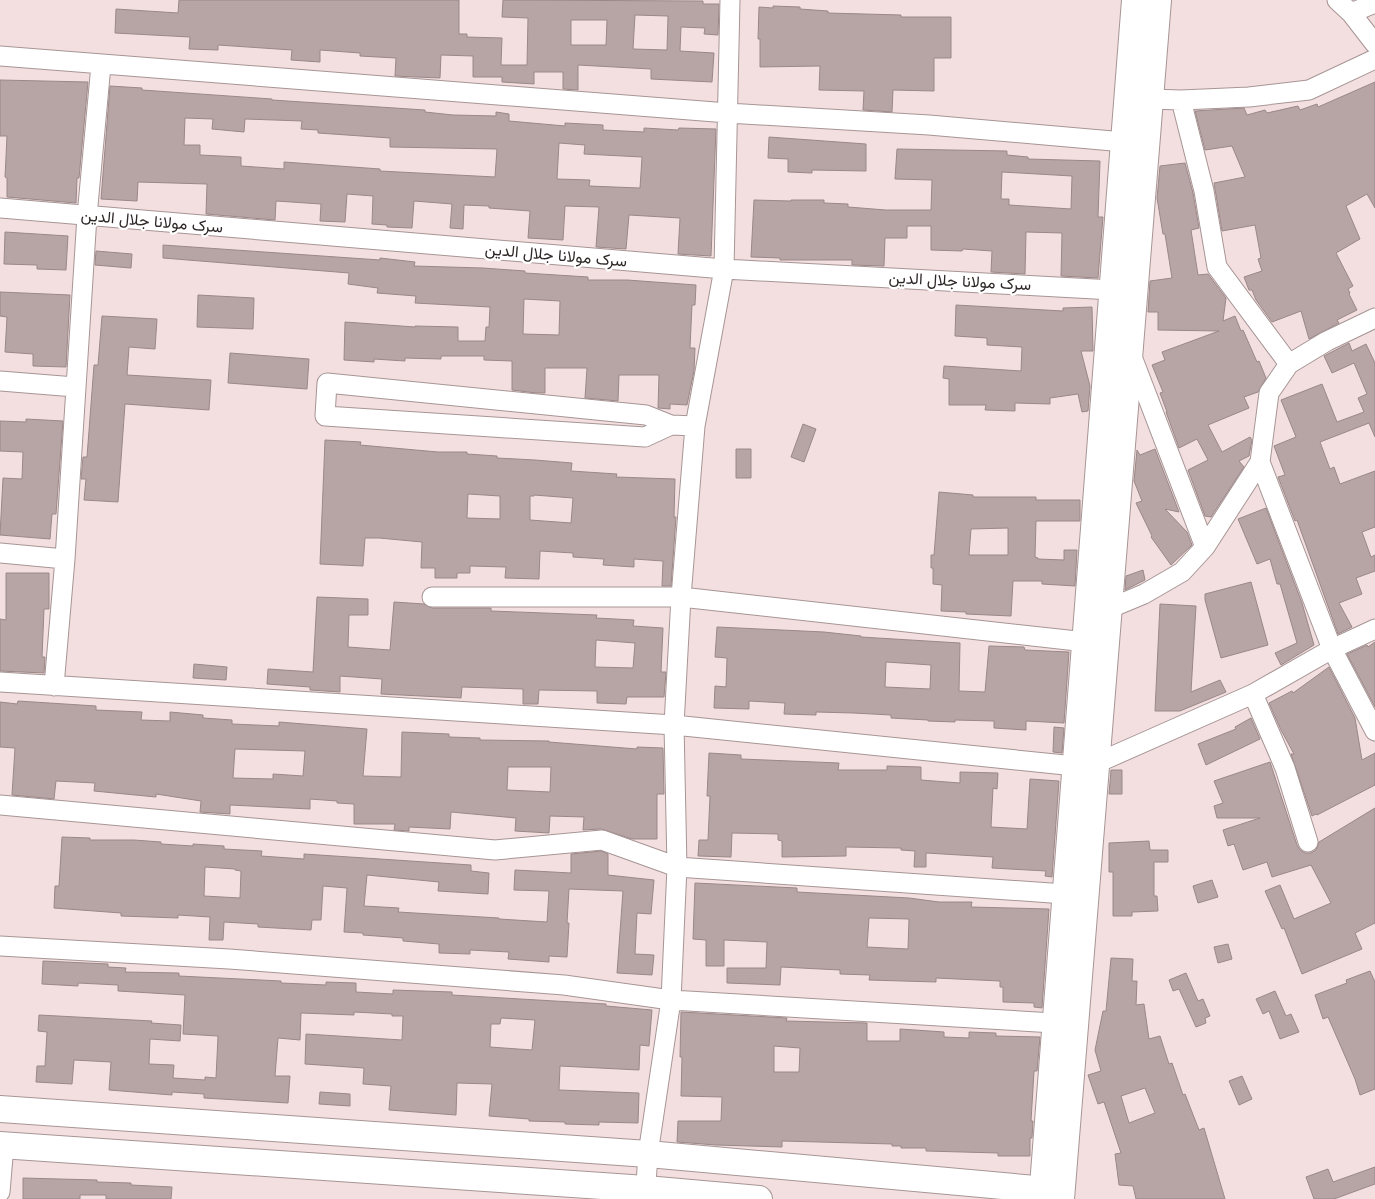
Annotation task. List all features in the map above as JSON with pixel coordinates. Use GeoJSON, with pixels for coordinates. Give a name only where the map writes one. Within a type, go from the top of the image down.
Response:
{"type":"FeatureCollection","features":[{"type":"Feature","properties":{"kind":"main road"},"geometry":{"type":"LineString","coordinates":[[1051,1195],[1054,1023],[1066,894],[1108,610],[1121,349],[1113,290],[1135,0]]}},
{"type":"Feature","properties":{"kind":"main road"},"geometry":{"type":"LineString","coordinates":[[1051,1195],[1085,889],[1086,608],[1121,349],[1150,99],[1158,0]]}},
{"type":"Feature","properties":{"kind":"main road"},"geometry":{"type":"LineString","coordinates":[[0,1109],[648,1154],[1051,1195]]}},
{"type":"Feature","properties":{"kind":"main road"},"geometry":{"type":"LineString","coordinates":[[2,1145],[645,1194],[759,1199]]}},
{"type":"Feature","properties":{"kind":"street"},"geometry":{"type":"LineString","coordinates":[[645,1194],[648,1154],[671,1000],[677,867],[674,724],[681,597],[695,426],[724,269],[730,0]]}},
{"type":"Feature","properties":{"kind":"street"},"geometry":{"type":"LineString","coordinates":[[1336,0],[1351,13],[1375,44]]}},
{"type":"Feature","properties":{"kind":"street"},"geometry":{"type":"LineString","coordinates":[[1351,13],[1375,3]]}},
{"type":"Feature","properties":{"kind":"street"},"geometry":{"type":"LineString","coordinates":[[0,56],[728,113],[929,125],[1124,142]]}},
{"type":"Feature","properties":{"kind":"street"},"geometry":{"type":"LineString","coordinates":[[1150,99],[1181,100],[1249,97],[1309,90],[1375,59]]}},
{"type":"Feature","properties":{"kind":"street"},"geometry":{"type":"LineString","coordinates":[[54,686],[65,558],[87,216],[101,65]]}},
{"type":"Feature","properties":{"kind":"street"},"geometry":{"type":"LineString","coordinates":[[1181,100],[1204,191],[1217,267],[1289,364]]}},
{"type":"Feature","properties":{"kind":"street","name":"سرک مولانا جلال الدین"},"geometry":{"type":"LineString","coordinates":[[0,208],[724,269],[1113,290]]}},
{"type":"Feature","properties":{"kind":"street"},"geometry":{"type":"LineString","coordinates":[[1108,610],[1144,594],[1182,572],[1205,547],[1260,462],[1269,393],[1289,364],[1327,341],[1375,318]]}},
{"type":"Feature","properties":{"kind":"street"},"geometry":{"type":"LineString","coordinates":[[1121,349],[1205,547]]}},
{"type":"Feature","properties":{"kind":"street"},"geometry":{"type":"LineString","coordinates":[[0,382],[75,387]]}},
{"type":"Feature","properties":{"kind":"street"},"geometry":{"type":"LineString","coordinates":[[671,425],[645,437],[325,416],[327,383],[646,415],[671,425],[695,426]]}},
{"type":"Feature","properties":{"kind":"street"},"geometry":{"type":"LineString","coordinates":[[1260,462],[1332,649],[1375,731]]}},
{"type":"Feature","properties":{"kind":"street"},"geometry":{"type":"LineString","coordinates":[[0,554],[65,558]]}},
{"type":"Feature","properties":{"kind":"street"},"geometry":{"type":"LineString","coordinates":[[432,597],[681,597],[1086,642]]}},
{"type":"Feature","properties":{"kind":"street"},"geometry":{"type":"LineString","coordinates":[[0,682],[674,724],[1086,764],[1253,694],[1332,649],[1375,629]]}},
{"type":"Feature","properties":{"kind":"street"},"geometry":{"type":"LineString","coordinates":[[1253,694],[1286,768],[1308,842]]}},
{"type":"Feature","properties":{"kind":"street"},"geometry":{"type":"LineString","coordinates":[[0,805],[495,850],[602,840],[677,867],[1066,894]]}},
{"type":"Feature","properties":{"kind":"street"},"geometry":{"type":"LineString","coordinates":[[0,946],[229,959],[554,984],[671,1000],[1054,1023]]}},
{"type":"Feature","properties":{"kind":"street"},"geometry":{"type":"LineString","coordinates":[[0,1192],[2,1145]]}},
{"type":"Feature","properties":{"kind":"building"},"geometry":{"type":"Polygon","coordinates":[[[179,0],[459,0],[459,34],[467,34],[467,37],[502,38],[501,65],[527,65],[528,18],[502,17],[503,0],[703,1],[703,4],[719,4],[718,35],[704,34],[705,28],[681,27],[680,51],[714,53],[712,82],[651,79],[651,69],[578,65],[578,90],[563,89],[563,72],[534,72],[534,84],[502,82],[502,77],[473,77],[473,56],[441,55],[440,78],[395,76],[396,58],[360,56],[360,53],[320,50],[320,62],[291,60],[292,50],[218,45],[218,50],[189,49],[190,37],[115,33],[116,9],[178,13],[179,0]],[[635,15],[633,49],[667,50],[668,16],[635,15]],[[571,20],[571,45],[606,45],[607,20],[571,20]]]}},
{"type":"Feature","properties":{"kind":"building"},"geometry":{"type":"Polygon","coordinates":[[[773,6],[800,7],[800,9],[828,11],[828,13],[901,15],[901,17],[951,17],[951,58],[934,58],[934,91],[893,90],[892,112],[863,110],[864,91],[819,90],[820,66],[760,67],[760,39],[758,39],[759,7],[773,8],[773,6]]]}},
{"type":"Feature","properties":{"kind":"building"},"geometry":{"type":"Polygon","coordinates":[[[0,80],[88,82],[76,203],[7,197],[7,178],[5,177],[7,136],[0,136],[0,80]]]}},
{"type":"Feature","properties":{"kind":"building"},"geometry":{"type":"Polygon","coordinates":[[[1375,82],[1375,208],[1367,194],[1346,206],[1360,239],[1336,253],[1353,286],[1348,289],[1357,310],[1337,320],[1339,323],[1309,339],[1301,311],[1272,322],[1256,300],[1252,290],[1249,290],[1244,277],[1262,271],[1258,259],[1261,258],[1255,225],[1222,231],[1214,183],[1245,177],[1232,146],[1205,150],[1195,111],[1244,108],[1247,115],[1265,110],[1267,113],[1298,106],[1300,110],[1317,104],[1318,107],[1375,82]]]}},
{"type":"Feature","properties":{"kind":"building"},"geometry":{"type":"Polygon","coordinates":[[[110,86],[272,100],[425,110],[425,112],[453,115],[496,116],[496,112],[509,114],[509,121],[565,126],[565,123],[603,125],[603,130],[644,132],[644,128],[678,130],[679,128],[716,129],[711,256],[678,254],[680,218],[629,215],[626,249],[596,247],[599,207],[565,206],[563,240],[528,238],[530,211],[489,208],[489,206],[464,205],[463,229],[450,228],[452,204],[414,201],[412,228],[372,224],[373,196],[347,194],[345,222],[320,221],[321,204],[276,201],[275,220],[206,214],[207,184],[138,182],[137,201],[101,199],[110,86]],[[185,118],[184,145],[200,145],[200,155],[241,157],[241,166],[284,169],[284,162],[380,169],[380,171],[495,177],[497,149],[390,147],[390,138],[318,133],[318,130],[301,129],[302,121],[245,119],[244,132],[212,129],[213,119],[185,118]],[[559,143],[557,179],[590,180],[589,186],[640,188],[642,157],[584,154],[585,145],[559,143]]]}},
{"type":"Feature","properties":{"kind":"building"},"geometry":{"type":"Polygon","coordinates":[[[769,137],[866,144],[866,171],[812,170],[812,173],[788,172],[788,159],[768,158],[769,137]]]}},
{"type":"Feature","properties":{"kind":"building"},"geometry":{"type":"Polygon","coordinates":[[[897,149],[1007,151],[1007,155],[1028,157],[1028,159],[1100,161],[1098,217],[1103,217],[1098,278],[1061,276],[1062,233],[1026,232],[1025,274],[991,272],[992,251],[963,249],[962,251],[931,250],[931,226],[907,226],[907,238],[885,238],[884,266],[852,265],[852,260],[780,260],[780,258],[751,257],[754,200],[824,200],[824,203],[848,204],[848,207],[886,210],[931,210],[932,180],[895,179],[897,149]],[[1002,172],[1001,199],[1009,199],[1009,205],[1071,209],[1072,176],[1002,172]]]}},
{"type":"Feature","properties":{"kind":"building"},"geometry":{"type":"Polygon","coordinates":[[[1185,163],[1193,193],[1199,228],[1191,230],[1198,275],[1208,274],[1226,298],[1223,321],[1235,316],[1266,378],[1258,392],[1244,397],[1249,408],[1208,425],[1222,452],[1250,437],[1252,440],[1249,456],[1239,461],[1244,467],[1211,517],[1205,516],[1188,470],[1208,460],[1197,439],[1179,448],[1160,393],[1163,392],[1152,365],[1165,360],[1162,352],[1219,331],[1158,330],[1158,312],[1148,312],[1150,281],[1172,278],[1157,198],[1160,166],[1185,163]]]}},
{"type":"Feature","properties":{"kind":"building"},"geometry":{"type":"Polygon","coordinates":[[[5,232],[68,236],[66,270],[37,269],[37,265],[4,264],[5,232]]]}},
{"type":"Feature","properties":{"kind":"building"},"geometry":{"type":"Polygon","coordinates":[[[163,245],[380,260],[380,258],[415,262],[414,266],[483,268],[588,277],[588,280],[627,280],[696,285],[695,305],[692,305],[690,348],[695,348],[694,371],[687,405],[670,404],[670,409],[658,408],[659,375],[619,375],[618,401],[585,398],[587,368],[545,368],[545,393],[536,393],[512,390],[512,361],[484,360],[484,356],[441,356],[441,359],[405,358],[405,361],[374,359],[374,362],[344,360],[345,322],[415,327],[458,327],[458,341],[485,341],[486,327],[489,327],[490,307],[415,303],[416,296],[377,293],[378,288],[348,284],[349,273],[163,258],[163,245]],[[524,299],[523,334],[559,335],[560,301],[524,299]]]}},
{"type":"Feature","properties":{"kind":"building"},"geometry":{"type":"Polygon","coordinates":[[[96,251],[132,254],[131,268],[95,265],[96,251]]]}},
{"type":"Feature","properties":{"kind":"building"},"geometry":{"type":"Polygon","coordinates":[[[0,292],[70,295],[66,367],[33,366],[33,354],[5,352],[7,317],[0,316],[0,292]]]}},
{"type":"Feature","properties":{"kind":"building"},"geometry":{"type":"Polygon","coordinates":[[[198,295],[254,298],[253,329],[197,327],[198,295]]]}},
{"type":"Feature","properties":{"kind":"building"},"geometry":{"type":"Polygon","coordinates":[[[956,305],[1063,311],[1063,308],[1092,307],[1093,351],[1081,351],[1090,386],[1088,411],[1082,412],[1078,394],[1050,398],[1050,404],[1015,403],[1015,411],[985,410],[986,405],[949,405],[949,379],[943,378],[944,366],[1021,371],[1022,347],[987,345],[987,338],[955,336],[956,305]]]}},
{"type":"Feature","properties":{"kind":"building"},"geometry":{"type":"Polygon","coordinates":[[[102,316],[157,319],[155,349],[129,347],[127,375],[211,380],[209,410],[125,404],[118,502],[84,500],[86,479],[81,479],[83,457],[87,457],[94,365],[98,365],[102,316]]]}},
{"type":"Feature","properties":{"kind":"building"},"geometry":{"type":"Polygon","coordinates":[[[1349,343],[1352,351],[1366,344],[1375,363],[1375,437],[1369,423],[1320,442],[1330,469],[1334,467],[1340,484],[1375,471],[1375,527],[1362,532],[1371,557],[1375,555],[1375,571],[1356,578],[1362,594],[1339,603],[1352,627],[1338,634],[1297,520],[1295,521],[1278,477],[1285,475],[1274,446],[1296,437],[1281,400],[1322,384],[1337,422],[1364,412],[1358,398],[1367,394],[1354,363],[1332,373],[1324,356],[1349,343]]]}},
{"type":"Feature","properties":{"kind":"building"},"geometry":{"type":"Polygon","coordinates":[[[230,353],[309,359],[307,389],[228,383],[230,353]]]}},
{"type":"Feature","properties":{"kind":"building"},"geometry":{"type":"Polygon","coordinates":[[[26,419],[63,421],[56,514],[52,514],[50,539],[0,535],[3,478],[22,479],[23,452],[0,451],[0,421],[26,422],[26,419]]]}},
{"type":"Feature","properties":{"kind":"building"},"geometry":{"type":"Polygon","coordinates":[[[803,424],[816,429],[804,462],[791,457],[803,424]]]}},
{"type":"Feature","properties":{"kind":"building"},"geometry":{"type":"Polygon","coordinates":[[[325,440],[361,442],[360,445],[438,452],[467,452],[467,454],[497,456],[497,458],[572,463],[571,471],[617,474],[616,477],[675,479],[674,517],[676,517],[671,586],[662,586],[663,561],[634,559],[634,567],[603,565],[604,559],[573,557],[573,553],[540,551],[539,579],[505,578],[506,567],[470,566],[470,573],[457,573],[457,578],[435,578],[435,568],[421,568],[422,542],[379,538],[365,538],[363,566],[320,564],[325,440]],[[468,494],[467,518],[500,519],[500,496],[468,494]],[[530,496],[530,520],[571,523],[573,498],[530,496]]]}},
{"type":"Feature","properties":{"kind":"building"},"geometry":{"type":"Polygon","coordinates":[[[736,449],[751,449],[751,478],[736,478],[736,449]]]}},
{"type":"Feature","properties":{"kind":"building"},"geometry":{"type":"Polygon","coordinates":[[[1155,449],[1179,512],[1165,509],[1187,532],[1192,545],[1171,565],[1151,537],[1136,503],[1142,501],[1134,481],[1137,450],[1140,455],[1155,449]]]}},
{"type":"Feature","properties":{"kind":"building"},"geometry":{"type":"Polygon","coordinates":[[[939,492],[973,495],[973,497],[1036,497],[1036,500],[1080,500],[1080,521],[1036,521],[1035,557],[1038,559],[1064,560],[1064,550],[1077,550],[1075,586],[1042,584],[1042,581],[1013,581],[1011,616],[941,611],[942,585],[933,584],[933,568],[931,568],[931,555],[934,555],[939,492]],[[1008,528],[971,529],[969,555],[1008,555],[1008,528]]]}},
{"type":"Feature","properties":{"kind":"building"},"geometry":{"type":"Polygon","coordinates":[[[1266,508],[1302,603],[1314,645],[1281,665],[1275,653],[1297,643],[1280,584],[1277,584],[1270,559],[1257,564],[1238,519],[1266,508]]]}},
{"type":"Feature","properties":{"kind":"building"},"geometry":{"type":"Polygon","coordinates":[[[1143,570],[1145,580],[1125,590],[1126,576],[1143,570]]]}},
{"type":"Feature","properties":{"kind":"building"},"geometry":{"type":"Polygon","coordinates":[[[6,573],[49,573],[49,609],[44,609],[42,657],[45,657],[44,673],[0,671],[0,619],[6,620],[6,573]]]}},
{"type":"Feature","properties":{"kind":"building"},"geometry":{"type":"Polygon","coordinates":[[[1251,582],[1268,645],[1221,658],[1205,594],[1251,582]]]}},
{"type":"Feature","properties":{"kind":"building"},"geometry":{"type":"Polygon","coordinates":[[[317,597],[368,599],[368,615],[349,615],[348,647],[390,650],[394,602],[424,604],[432,608],[491,608],[491,611],[597,615],[596,618],[634,620],[633,626],[663,628],[661,672],[666,672],[664,697],[627,697],[626,704],[597,703],[597,691],[539,690],[538,704],[523,704],[523,689],[462,687],[461,698],[381,694],[382,679],[340,676],[340,692],[310,690],[310,687],[267,684],[268,669],[313,672],[317,597]],[[596,640],[595,667],[633,668],[635,643],[596,640]]]}},
{"type":"Feature","properties":{"kind":"building"},"geometry":{"type":"Polygon","coordinates":[[[1160,604],[1196,606],[1191,692],[1220,680],[1226,692],[1180,711],[1155,711],[1160,604]]]}},
{"type":"Feature","properties":{"kind":"building"},"geometry":{"type":"Polygon","coordinates":[[[717,627],[824,632],[861,637],[960,643],[959,691],[985,692],[989,646],[1024,647],[1025,650],[1069,652],[1064,723],[1026,721],[1026,730],[994,728],[994,721],[928,721],[891,718],[891,715],[853,713],[816,712],[816,715],[784,714],[785,703],[749,701],[749,709],[714,708],[715,686],[726,687],[727,658],[715,657],[717,627]],[[886,662],[885,687],[930,689],[931,665],[886,662]]]}},
{"type":"Feature","properties":{"kind":"building"},"geometry":{"type":"Polygon","coordinates":[[[1375,642],[1375,707],[1347,654],[1367,645],[1368,647],[1375,642]]]}},
{"type":"Feature","properties":{"kind":"building"},"geometry":{"type":"Polygon","coordinates":[[[194,664],[227,667],[226,680],[193,678],[194,664]]]}},
{"type":"Feature","properties":{"kind":"building"},"geometry":{"type":"Polygon","coordinates":[[[1329,667],[1355,718],[1362,760],[1375,753],[1375,785],[1312,816],[1291,754],[1294,754],[1269,703],[1292,691],[1293,693],[1329,667]]]}},
{"type":"Feature","properties":{"kind":"building"},"geometry":{"type":"Polygon","coordinates":[[[18,701],[96,706],[96,710],[142,712],[141,720],[170,721],[170,712],[203,715],[203,718],[232,720],[232,724],[279,726],[279,722],[367,729],[363,776],[401,777],[402,732],[449,734],[449,737],[480,738],[480,740],[549,741],[637,749],[637,747],[663,748],[664,794],[657,794],[657,839],[632,839],[601,829],[583,830],[584,817],[550,816],[549,833],[515,831],[516,818],[451,812],[450,829],[409,827],[409,831],[394,830],[395,824],[354,824],[354,804],[310,799],[310,809],[230,805],[230,814],[200,812],[201,801],[156,794],[156,797],[94,791],[95,783],[56,781],[54,799],[12,795],[15,748],[0,747],[0,702],[17,704],[18,701]],[[235,749],[233,778],[273,779],[273,774],[303,776],[305,751],[235,749]],[[508,767],[507,790],[550,792],[551,767],[508,767]]]}},
{"type":"Feature","properties":{"kind":"building"},"geometry":{"type":"Polygon","coordinates":[[[1251,718],[1260,739],[1206,765],[1198,744],[1236,729],[1235,727],[1251,718]]]}},
{"type":"Feature","properties":{"kind":"building"},"geometry":{"type":"Polygon","coordinates":[[[1054,727],[1064,728],[1062,753],[1053,752],[1054,727]]]}},
{"type":"Feature","properties":{"kind":"building"},"geometry":{"type":"Polygon","coordinates":[[[709,753],[741,755],[741,759],[839,763],[838,770],[887,770],[887,766],[921,767],[921,780],[960,783],[960,772],[998,773],[997,789],[993,788],[991,827],[1027,829],[1030,779],[1059,781],[1052,877],[1045,876],[1046,871],[992,868],[993,857],[926,853],[926,867],[914,867],[915,851],[901,850],[901,848],[846,847],[846,856],[782,857],[782,841],[778,840],[778,834],[732,833],[731,857],[698,856],[699,840],[708,840],[710,796],[707,796],[709,753]]]}},
{"type":"Feature","properties":{"kind":"building"},"geometry":{"type":"Polygon","coordinates":[[[1270,762],[1297,845],[1305,853],[1311,853],[1316,850],[1319,842],[1375,808],[1375,923],[1355,933],[1362,949],[1302,974],[1284,928],[1282,929],[1265,891],[1280,885],[1294,919],[1331,903],[1311,865],[1272,877],[1267,862],[1243,870],[1234,844],[1228,846],[1223,830],[1260,818],[1217,818],[1214,806],[1223,803],[1214,781],[1270,762]]]}},
{"type":"Feature","properties":{"kind":"building"},"geometry":{"type":"Polygon","coordinates":[[[1111,770],[1122,770],[1122,794],[1109,794],[1111,770]]]}},
{"type":"Feature","properties":{"kind":"building"},"geometry":{"type":"Polygon","coordinates":[[[62,837],[90,838],[90,840],[134,840],[193,846],[193,844],[224,846],[224,849],[262,851],[261,856],[304,859],[304,854],[471,865],[471,871],[489,873],[488,894],[438,891],[439,882],[367,875],[364,906],[399,908],[398,912],[547,922],[549,891],[514,890],[515,870],[571,873],[571,854],[601,851],[608,854],[608,875],[654,880],[651,914],[637,913],[635,954],[654,955],[652,975],[617,973],[623,891],[569,889],[567,957],[549,956],[549,962],[508,959],[509,952],[470,950],[470,954],[439,953],[439,944],[403,941],[403,938],[344,932],[347,888],[323,886],[321,920],[312,920],[311,930],[258,927],[258,924],[224,922],[223,940],[209,940],[210,917],[178,915],[178,918],[121,916],[121,913],[54,908],[55,886],[59,886],[62,837]],[[205,867],[204,896],[240,898],[241,871],[205,867]]]}},
{"type":"Feature","properties":{"kind":"building"},"geometry":{"type":"Polygon","coordinates":[[[1149,841],[1150,850],[1168,850],[1168,862],[1154,862],[1154,896],[1157,896],[1158,911],[1132,912],[1132,916],[1113,916],[1113,872],[1109,872],[1109,843],[1149,841]]]}},
{"type":"Feature","properties":{"kind":"building"},"geometry":{"type":"Polygon","coordinates":[[[1212,880],[1218,897],[1198,903],[1193,886],[1212,880]]]}},
{"type":"Feature","properties":{"kind":"building"},"geometry":{"type":"Polygon","coordinates":[[[695,883],[797,888],[797,892],[909,898],[939,902],[972,902],[971,907],[1049,909],[1042,1008],[1034,1007],[1034,1003],[1003,1002],[1003,987],[1000,987],[1000,981],[936,978],[936,982],[869,980],[870,975],[840,974],[840,970],[781,967],[780,985],[727,983],[727,968],[766,968],[767,942],[724,940],[724,966],[706,966],[706,940],[693,939],[695,883]],[[869,918],[867,947],[908,949],[909,919],[869,918]]]}},
{"type":"Feature","properties":{"kind":"building"},"geometry":{"type":"Polygon","coordinates":[[[1228,944],[1232,959],[1218,963],[1214,947],[1228,944]]]}},
{"type":"Feature","properties":{"kind":"building"},"geometry":{"type":"Polygon","coordinates":[[[1111,958],[1133,959],[1132,981],[1137,981],[1136,1005],[1144,1004],[1149,1039],[1160,1036],[1169,1064],[1172,1063],[1183,1095],[1185,1094],[1199,1130],[1204,1128],[1225,1199],[1136,1199],[1133,1186],[1119,1185],[1115,1154],[1121,1153],[1104,1102],[1098,1104],[1088,1075],[1101,1071],[1095,1050],[1103,1011],[1106,1011],[1111,958]],[[1145,1088],[1121,1096],[1129,1123],[1155,1113],[1145,1088]]]}},
{"type":"Feature","properties":{"kind":"building"},"geometry":{"type":"Polygon","coordinates":[[[43,961],[108,964],[108,967],[126,968],[125,972],[179,973],[179,976],[326,985],[326,982],[356,983],[356,992],[393,994],[393,990],[452,992],[452,995],[606,1004],[606,1006],[652,1010],[649,1046],[640,1045],[639,1070],[560,1066],[559,1090],[639,1093],[638,1123],[599,1122],[599,1125],[565,1124],[565,1122],[529,1121],[529,1119],[489,1116],[492,1084],[457,1083],[456,1115],[389,1110],[391,1086],[363,1084],[364,1068],[305,1064],[306,1034],[402,1040],[403,1016],[392,1016],[392,1014],[354,1012],[354,1015],[301,1013],[300,1040],[278,1038],[275,1076],[290,1076],[288,1103],[204,1098],[204,1094],[172,1092],[172,1095],[109,1090],[111,1062],[74,1060],[72,1084],[36,1082],[37,1066],[45,1066],[47,1032],[38,1031],[39,1015],[152,1021],[151,1023],[181,1025],[180,1041],[150,1039],[149,1064],[174,1065],[173,1078],[205,1080],[205,1077],[216,1078],[218,1036],[183,1034],[185,995],[118,991],[118,985],[78,983],[78,986],[42,984],[43,961]],[[501,1018],[500,1024],[491,1024],[490,1047],[532,1050],[535,1020],[501,1018]]]}},
{"type":"Feature","properties":{"kind":"building"},"geometry":{"type":"Polygon","coordinates":[[[1370,971],[1375,982],[1375,1089],[1360,1095],[1328,1017],[1323,1019],[1315,995],[1347,983],[1346,980],[1370,971]]]}},
{"type":"Feature","properties":{"kind":"building"},"geometry":{"type":"Polygon","coordinates":[[[1186,973],[1198,1001],[1203,999],[1210,1016],[1205,1018],[1206,1023],[1196,1027],[1179,989],[1173,991],[1169,980],[1186,973]]]}},
{"type":"Feature","properties":{"kind":"building"},"geometry":{"type":"Polygon","coordinates":[[[1275,991],[1286,1016],[1291,1014],[1299,1032],[1280,1039],[1269,1011],[1263,1014],[1256,999],[1275,991]]]}},
{"type":"Feature","properties":{"kind":"building"},"geometry":{"type":"Polygon","coordinates":[[[681,1012],[787,1018],[786,1021],[867,1023],[867,1041],[900,1041],[900,1029],[944,1032],[944,1037],[969,1038],[969,1032],[996,1033],[996,1036],[1040,1037],[1037,1071],[1034,1071],[1030,1156],[998,1156],[998,1153],[926,1151],[926,1148],[901,1148],[901,1146],[892,1146],[892,1144],[782,1141],[782,1147],[677,1142],[678,1121],[721,1121],[722,1097],[681,1096],[682,1057],[680,1057],[681,1012]],[[774,1046],[774,1072],[799,1072],[800,1048],[774,1046]]]}},
{"type":"Feature","properties":{"kind":"building"},"geometry":{"type":"Polygon","coordinates":[[[1242,1076],[1252,1099],[1239,1105],[1229,1081],[1242,1076]]]}},
{"type":"Feature","properties":{"kind":"building"},"geometry":{"type":"Polygon","coordinates":[[[320,1092],[350,1094],[350,1106],[319,1104],[320,1092]]]}},
{"type":"Feature","properties":{"kind":"building"},"geometry":{"type":"Polygon","coordinates":[[[1375,1167],[1375,1184],[1334,1199],[1314,1199],[1306,1177],[1328,1169],[1333,1182],[1375,1167]]]}},
{"type":"Feature","properties":{"kind":"building"},"geometry":{"type":"Polygon","coordinates":[[[23,1178],[97,1180],[97,1182],[172,1187],[171,1199],[106,1199],[106,1195],[80,1195],[80,1199],[23,1199],[23,1178]]]}}]}
